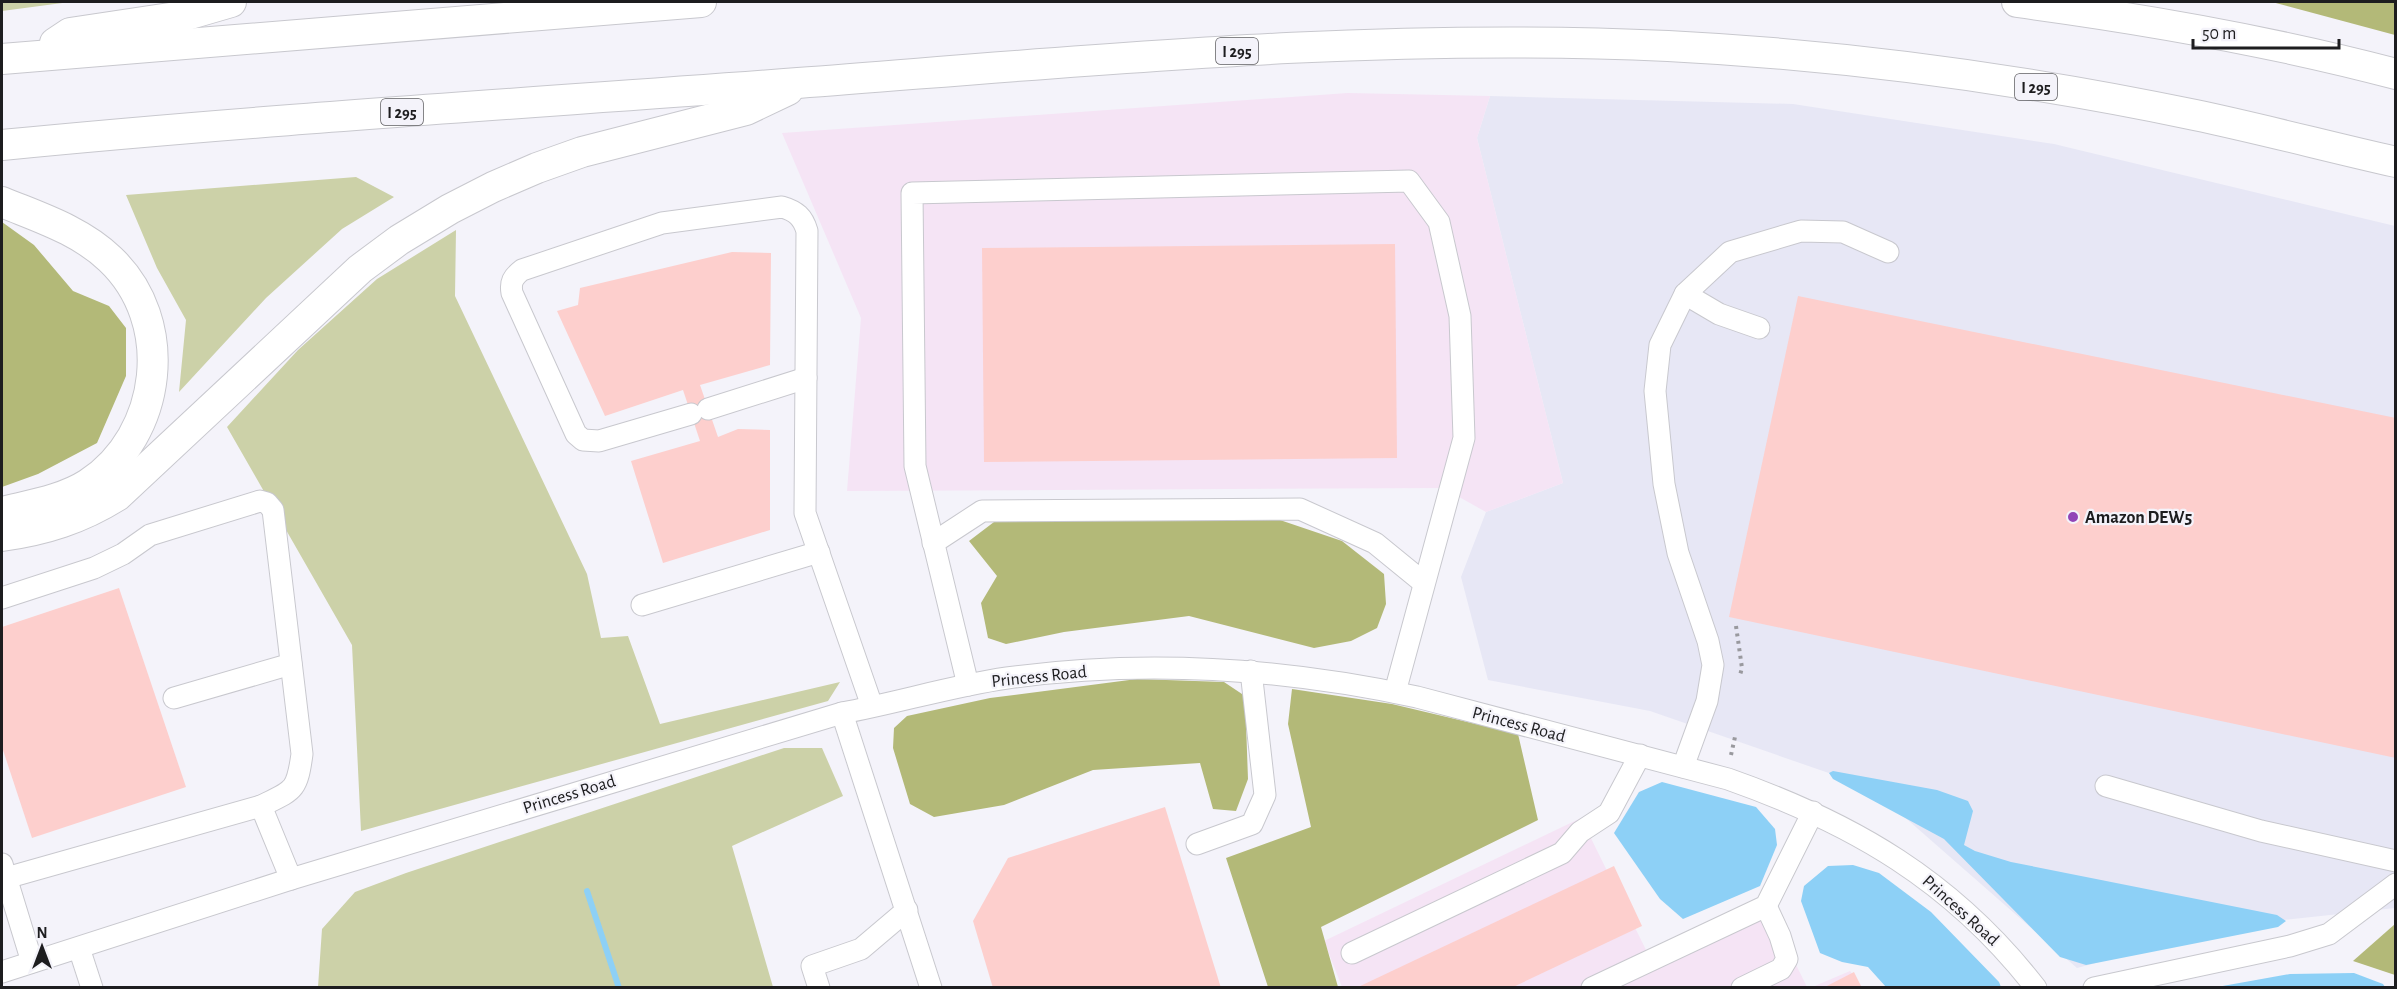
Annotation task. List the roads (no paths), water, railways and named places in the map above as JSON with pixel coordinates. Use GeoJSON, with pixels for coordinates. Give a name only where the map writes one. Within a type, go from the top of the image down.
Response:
{"type":"FeatureCollection","features":[{"type":"Feature","properties":{"kind":"highway"},"geometry":{"type":"LineString","coordinates":[[35,56],[70,33],[183,16],[231,2]]}},
{"type":"Feature","properties":{"kind":"highway"},"geometry":{"type":"LineString","coordinates":[[2,59],[701,2]]}},
{"type":"Feature","properties":{"kind":"highway"},"geometry":{"type":"LineString","coordinates":[[2018,2],[2195,29],[2280,46],[2396,74]]}},
{"type":"Feature","properties":{"kind":"highway","name":"I 295"},"geometry":{"type":"LineString","coordinates":[[2,145],[402,111],[803,82],[1064,60],[1324,46],[1559,42],[1672,46],[1795,56],[2018,84],[2198,115],[2396,162]]}},
{"type":"Feature","properties":{"kind":"highway"},"geometry":{"type":"LineString","coordinates":[[2,536],[63,524],[91,512],[117,496],[360,269],[399,240],[450,209],[493,187],[548,164],[582,152],[746,110],[803,82]]}},
{"type":"Feature","properties":{"kind":"highway"},"geometry":{"type":"LineString","coordinates":[[2,202],[67,230],[91,243],[110,259],[127,278],[140,300],[149,326],[154,353],[152,385],[140,424],[126,448],[110,467],[75,491],[2,512]]}},
{"type":"Feature","properties":{"kind":"street"},"geometry":{"type":"LineString","coordinates":[[968,685],[915,466],[912,193],[1409,181],[1439,222],[1460,316],[1464,438],[1395,692]]}},
{"type":"Feature","properties":{"kind":"street"},"geometry":{"type":"LineString","coordinates":[[806,378],[600,441],[583,440],[576,434],[510,285],[514,277],[522,270],[662,223],[782,207],[791,210],[804,221],[807,231],[806,378],[805,513],[872,706]]}},
{"type":"Feature","properties":{"kind":"street"},"geometry":{"type":"LineString","coordinates":[[1683,767],[1707,701],[1713,665],[1708,641],[1678,553],[1664,484],[1655,391],[1660,345],[1685,294],[1730,252],[1801,231],[1843,232],[1888,252]]}},
{"type":"Feature","properties":{"kind":"street"},"geometry":{"type":"LineString","coordinates":[[1685,294],[1719,314],[1759,328]]}},
{"type":"Feature","properties":{"kind":"street"},"geometry":{"type":"LineString","coordinates":[[2,597],[94,568],[123,554],[150,536],[260,501],[267,503],[273,510],[302,754],[297,782],[290,793],[261,806],[4,871],[32,962]]}},
{"type":"Feature","properties":{"kind":"street"},"geometry":{"type":"LineString","coordinates":[[933,543],[982,511],[1300,509],[1375,543],[1424,583]]}},
{"type":"Feature","properties":{"kind":"street"},"geometry":{"type":"LineString","coordinates":[[642,605],[819,552]]}},
{"type":"Feature","properties":{"kind":"street"},"geometry":{"type":"LineString","coordinates":[[174,698],[291,664]]}},
{"type":"Feature","properties":{"kind":"street","name":"Princess Road"},"geometry":{"type":"LineString","coordinates":[[2,972],[291,879],[842,713],[968,685],[1064,672],[1130,668],[1219,669],[1297,675],[1395,692],[1640,755],[1728,779],[1778,796],[1875,843],[1920,873],[1992,937],[2036,987]]}},
{"type":"Feature","properties":{"kind":"street"},"geometry":{"type":"LineString","coordinates":[[1197,844],[1252,824],[1265,795],[1251,672]]}},
{"type":"Feature","properties":{"kind":"street"},"geometry":{"type":"LineString","coordinates":[[842,713],[932,987]]}},
{"type":"Feature","properties":{"kind":"street"},"geometry":{"type":"LineString","coordinates":[[1352,952],[1562,853],[1580,832],[1609,813],[1640,755]]}},
{"type":"Feature","properties":{"kind":"street"},"geometry":{"type":"LineString","coordinates":[[2106,786],[2262,831],[2396,861]]}},
{"type":"Feature","properties":{"kind":"street"},"geometry":{"type":"LineString","coordinates":[[261,806],[291,879]]}},
{"type":"Feature","properties":{"kind":"street"},"geometry":{"type":"LineString","coordinates":[[1592,987],[1766,906],[1813,812]]}},
{"type":"Feature","properties":{"kind":"street"},"geometry":{"type":"LineString","coordinates":[[2094,987],[2290,946],[2329,934],[2396,884]]}},
{"type":"Feature","properties":{"kind":"street"},"geometry":{"type":"LineString","coordinates":[[1743,987],[1781,969],[1787,959],[1780,936],[1766,906]]}},
{"type":"Feature","properties":{"kind":"street"},"geometry":{"type":"LineString","coordinates":[[819,987],[812,966],[861,949],[907,910]]}},
{"type":"Feature","properties":{"kind":"street"},"geometry":{"type":"LineString","coordinates":[[80,948],[92,987]]}},
{"type":"Feature","properties":{"kind":"water"},"geometry":{"type":"Polygon","coordinates":[[[1833,771],[1937,790],[1968,801],[1973,811],[1964,845],[1975,851],[2011,862],[2277,915],[2286,921],[2278,927],[2086,965],[2060,957],[1944,839],[1833,779],[1829,773],[1833,771]]]}},
{"type":"Feature","properties":{"kind":"water"},"geometry":{"type":"Polygon","coordinates":[[[1662,782],[1756,807],[1775,829],[1777,845],[1760,886],[1683,919],[1660,899],[1614,833],[1639,792],[1662,782]]]}},
{"type":"Feature","properties":{"kind":"water"},"geometry":{"type":"Polygon","coordinates":[[[1853,865],[1879,873],[1931,912],[1999,982],[2001,987],[1886,987],[1868,967],[1842,962],[1820,953],[1801,901],[1804,886],[1828,866],[1853,865]]]}},
{"type":"Feature","properties":{"kind":"water"},"geometry":{"type":"Polygon","coordinates":[[[2354,973],[2383,984],[2385,987],[2217,987],[2290,974],[2354,973]]]}},
{"type":"Feature","properties":{"kind":"waterway"},"geometry":{"type":"LineString","coordinates":[[587,891],[619,988]]}},
{"type":"Feature","properties":{"kind":"place","name":"Amazon DEW5"},"geometry":{"type":"Point","coordinates":[2073,517]}}]}
